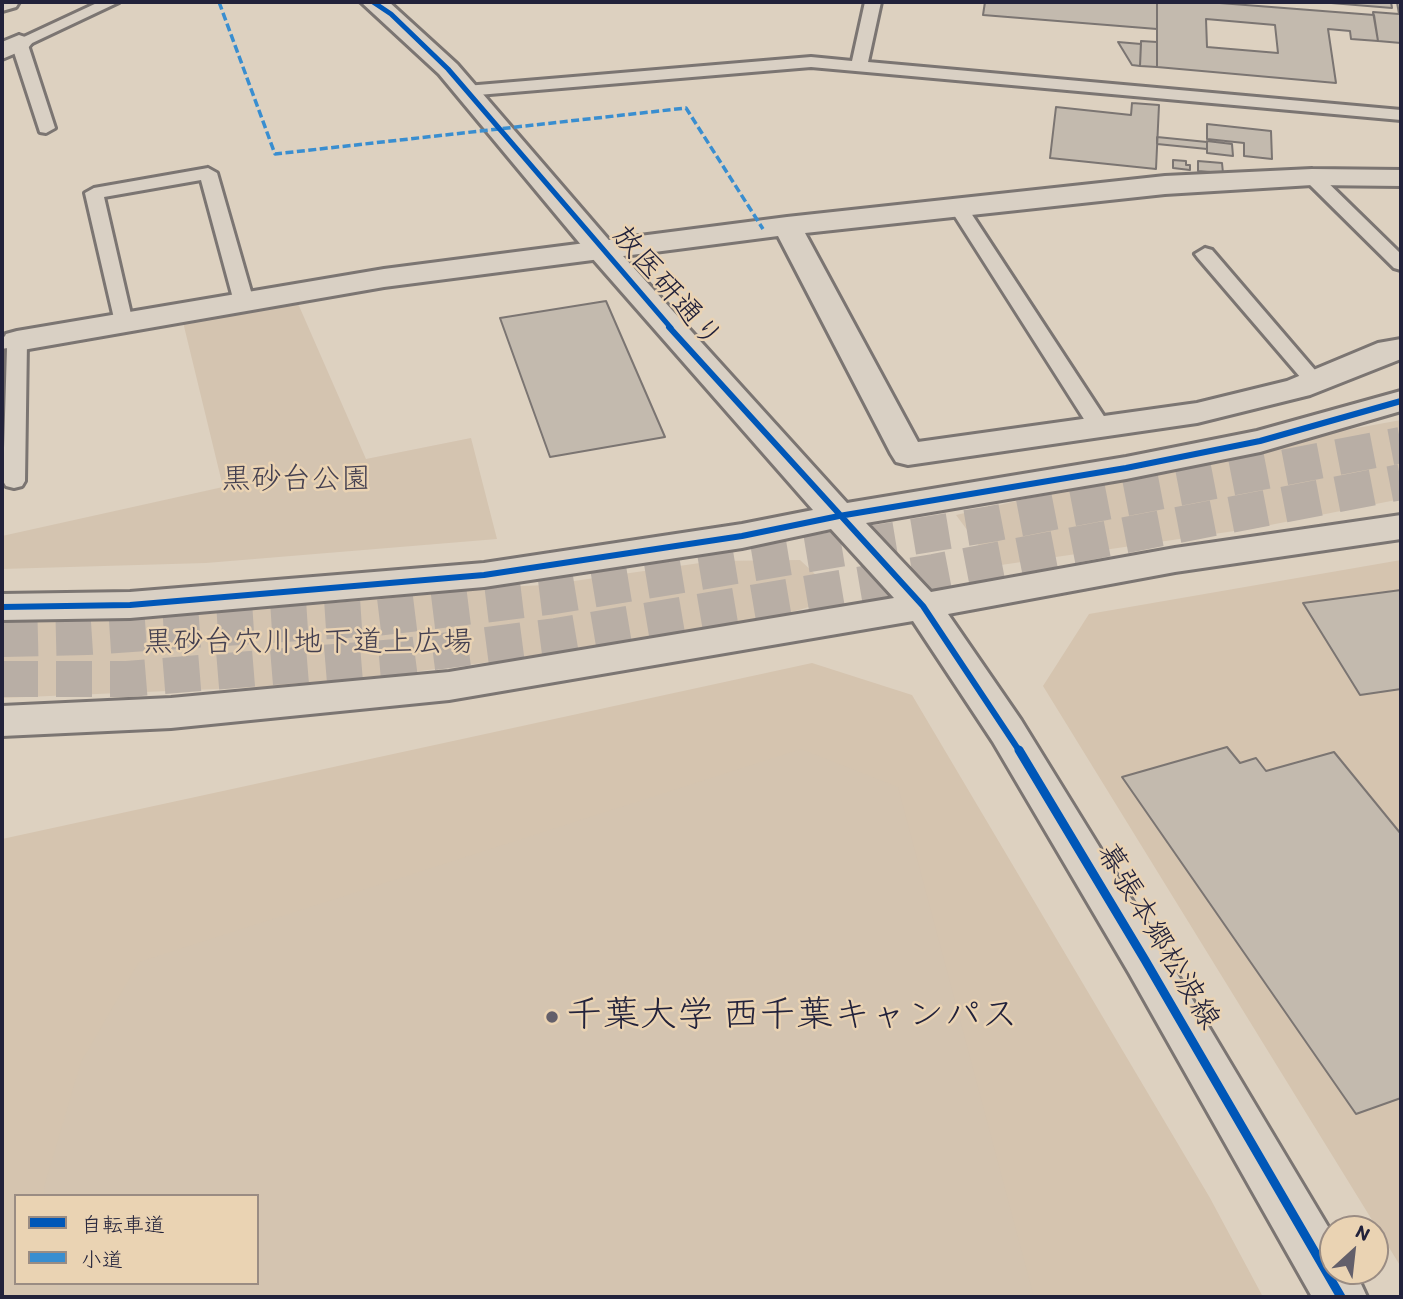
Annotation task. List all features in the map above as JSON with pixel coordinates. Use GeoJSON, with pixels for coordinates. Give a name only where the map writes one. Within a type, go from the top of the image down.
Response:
{"type":"FeatureCollection","features":[{"type":"Feature","properties":{"kind":"street"},"geometry":{"type":"LineString","coordinates":[[2,4],[7,2]]}},
{"type":"Feature","properties":{"kind":"street","name":"放医研通り"},"geometry":{"type":"LineString","coordinates":[[373,2],[419,40],[466,91],[603,252],[923,606]]}},
{"type":"Feature","properties":{"kind":"street"},"geometry":{"type":"LineString","coordinates":[[9,342],[384,278],[603,252],[787,226],[1165,185],[1312,177],[1401,178]]}},
{"type":"Feature","properties":{"kind":"street"},"geometry":{"type":"LineString","coordinates":[[787,226],[908,454],[1197,413],[1314,381],[1389,350],[1401,349]]}},
{"type":"Feature","properties":{"kind":"street"},"geometry":{"type":"LineString","coordinates":[[1260,441],[1401,401]]}},
{"type":"Feature","properties":{"kind":"street"},"geometry":{"type":"LineString","coordinates":[[2,607],[130,605],[484,575],[742,536],[839,516],[1126,468],[1401,416]]}},
{"type":"Feature","properties":{"kind":"street"},"geometry":{"type":"LineString","coordinates":[[2,721],[171,713],[449,686],[923,606],[1175,560],[1401,527]]}},
{"type":"Feature","properties":{"kind":"street","name":"幕張本郷松波線"},"geometry":{"type":"LineString","coordinates":[[923,606],[1007,731],[1139,948],[1341,1297]]}},
{"type":"Feature","properties":{"kind":"lane"},"geometry":{"type":"LineString","coordinates":[[46,128],[10,47],[111,2]]}},
{"type":"Feature","properties":{"kind":"lane"},"geometry":{"type":"LineString","coordinates":[[859,66],[873,2]]}},
{"type":"Feature","properties":{"kind":"lane"},"geometry":{"type":"LineString","coordinates":[[466,91],[811,62],[1401,116]]}},
{"type":"Feature","properties":{"kind":"lane"},"geometry":{"type":"LineString","coordinates":[[123,323],[94,193],[208,173],[244,302]]}},
{"type":"Feature","properties":{"kind":"lane"},"geometry":{"type":"LineString","coordinates":[[1312,177],[1401,264]]}},
{"type":"Feature","properties":{"kind":"lane"},"geometry":{"type":"LineString","coordinates":[[958,207],[1100,428]]}},
{"type":"Feature","properties":{"kind":"lane"},"geometry":{"type":"LineString","coordinates":[[1205,254],[1314,381]]}},
{"type":"Feature","properties":{"kind":"lane"},"geometry":{"type":"LineString","coordinates":[[9,342],[14,481]]}},
{"type":"Feature","properties":{"kind":"shaded area"},"geometry":{"type":"Polygon","coordinates":[[[1401,560],[1401,1267],[1389,1248],[1389,1215],[1369,1215],[1043,686],[1089,614],[1401,560]]]}},
{"type":"Feature","properties":{"kind":"shaded area","name":"千葉大学 西千葉キャンパス"},"geometry":{"type":"Polygon","coordinates":[[[812,663],[912,695],[1210,1198],[1263,1297],[2,1297],[2,839],[812,663]]]}},
{"type":"Feature","properties":{"kind":"green space","name":"黒砂台公園"},"geometry":{"type":"Polygon","coordinates":[[[296,299],[366,459],[471,438],[497,539],[206,563],[2,569],[2,536],[223,487],[182,318],[296,299]]]}},
{"type":"Feature","properties":{"kind":"green space"},"geometry":{"type":"Polygon","coordinates":[[[1401,420],[1401,499],[1255,528],[994,566],[956,515],[1247,448],[1401,420]]]}},
{"type":"Feature","properties":{"kind":"green space","name":"黒砂台穴川地下道上広場"},"geometry":{"type":"Polygon","coordinates":[[[800,560],[831,589],[817,605],[761,620],[521,658],[311,685],[2,698],[2,619],[259,606],[427,590],[546,585],[714,561],[800,560]]]}},
{"type":"Feature","properties":{"kind":"green space","name":"千葉大学 西千葉キャンパス"},"geometry":{"type":"Polygon","coordinates":[[[801,749],[898,787],[1034,1297],[59,1297],[57,1285],[259,1285],[259,1194],[45,1194],[44,1187],[81,1062],[139,962],[801,749]]]}},
{"type":"Feature","properties":{"kind":"building"},"geometry":{"type":"Polygon","coordinates":[[[985,2],[1157,2],[1157,29],[983,15],[985,2]]]}},
{"type":"Feature","properties":{"kind":"building"},"geometry":{"type":"Polygon","coordinates":[[[1157,2],[1207,2],[1374,15],[1378,41],[1351,39],[1350,31],[1328,29],[1336,83],[1157,67],[1157,2]],[[1206,19],[1207,47],[1278,53],[1275,25],[1206,19]]]}},
{"type":"Feature","properties":{"kind":"building"},"geometry":{"type":"Polygon","coordinates":[[[1319,2],[1391,2],[1392,8],[1319,2]]]}},
{"type":"Feature","properties":{"kind":"building"},"geometry":{"type":"Polygon","coordinates":[[[1397,2],[1401,2],[1401,43],[1378,41],[1373,12],[1399,14],[1397,2]]]}},
{"type":"Feature","properties":{"kind":"building"},"geometry":{"type":"Polygon","coordinates":[[[1141,41],[1157,42],[1157,67],[1140,66],[1141,41]]]}},
{"type":"Feature","properties":{"kind":"building"},"geometry":{"type":"Polygon","coordinates":[[[1118,42],[1141,44],[1140,66],[1132,65],[1118,42]]]}},
{"type":"Feature","properties":{"kind":"building"},"geometry":{"type":"Polygon","coordinates":[[[1132,103],[1159,105],[1156,169],[1050,158],[1056,107],[1131,115],[1132,103]]]}},
{"type":"Feature","properties":{"kind":"building"},"geometry":{"type":"Polygon","coordinates":[[[1207,124],[1271,131],[1272,159],[1244,156],[1244,143],[1207,139],[1207,124]]]}},
{"type":"Feature","properties":{"kind":"building"},"geometry":{"type":"Polygon","coordinates":[[[1157,137],[1207,142],[1207,149],[1157,144],[1157,137]]]}},
{"type":"Feature","properties":{"kind":"building"},"geometry":{"type":"Polygon","coordinates":[[[1207,141],[1232,144],[1233,156],[1207,153],[1207,141]]]}},
{"type":"Feature","properties":{"kind":"building"},"geometry":{"type":"Polygon","coordinates":[[[1173,160],[1186,161],[1190,170],[1173,168],[1173,160]]]}},
{"type":"Feature","properties":{"kind":"building"},"geometry":{"type":"Polygon","coordinates":[[[1198,161],[1222,163],[1223,173],[1198,171],[1198,161]]]}},
{"type":"Feature","properties":{"kind":"building"},"geometry":{"type":"Polygon","coordinates":[[[606,301],[665,437],[550,457],[500,318],[606,301]]]}},
{"type":"Feature","properties":{"kind":"building"},"geometry":{"type":"Polygon","coordinates":[[[1401,590],[1401,689],[1360,695],[1303,603],[1401,590]]]}},
{"type":"Feature","properties":{"kind":"building"},"geometry":{"type":"Polygon","coordinates":[[[1227,747],[1240,763],[1256,758],[1266,771],[1334,752],[1401,834],[1401,1098],[1356,1114],[1122,777],[1227,747]]]}},
{"type":"Feature","properties":{"kind":"tunnel"},"geometry":{"type":"LineString","coordinates":[[2,639],[87,637],[377,618],[548,597],[991,524],[1401,445]]}},
{"type":"Feature","properties":{"kind":"tunnel"},"geometry":{"type":"LineString","coordinates":[[2,679],[127,679],[396,657],[556,636],[934,572],[1401,482]]}},
{"type":"Feature","properties":{"kind":"marked path"},"geometry":{"type":"LineString","coordinates":[[219,2],[275,154],[686,108],[763,229]]}},
{"type":"Feature","properties":{"kind":"cycle path"},"geometry":{"type":"LineString","coordinates":[[373,2],[391,14],[448,69],[603,252],[804,478],[923,606],[1007,731],[1145,960],[1341,1297]]}},
{"type":"Feature","properties":{"kind":"cycle path"},"geometry":{"type":"LineString","coordinates":[[2,607],[130,605],[484,575],[742,536],[839,516],[1126,468],[1260,441],[1401,401]]}},
{"type":"Feature","properties":{"kind":"place","name":"千葉大学 西千葉キャンパス"},"geometry":{"type":"Point","coordinates":[552,1017]}}]}
